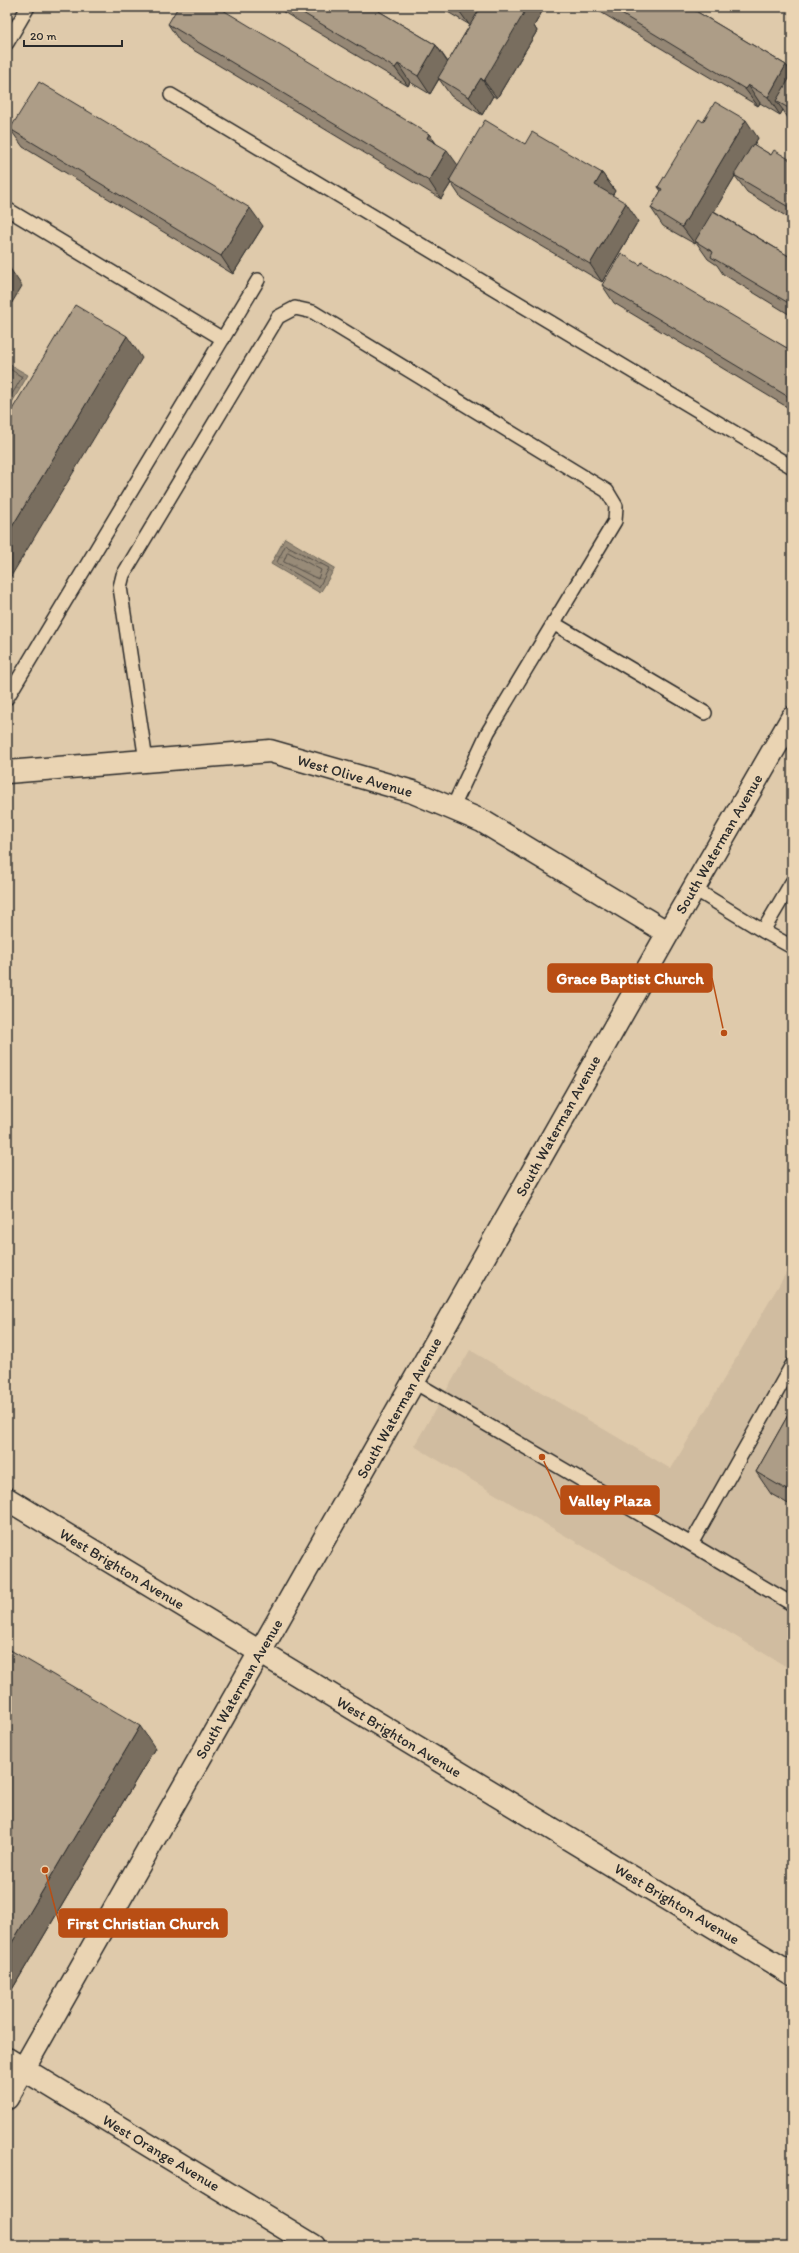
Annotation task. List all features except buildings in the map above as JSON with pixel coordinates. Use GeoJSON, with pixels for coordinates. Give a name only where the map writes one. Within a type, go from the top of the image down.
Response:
{"type":"FeatureCollection","features":[{"type":"Feature","properties":{"kind":"street","name":"South Waterman Avenue"},"geometry":{"type":"LineString","coordinates":[[7,2098],[15,2064],[260,1654],[693,888],[792,718]]}},
{"type":"Feature","properties":{"kind":"street","name":"West Olive Avenue"},"geometry":{"type":"LineString","coordinates":[[7,772],[270,752],[413,792],[453,807],[482,821],[668,933]]}},
{"type":"Feature","properties":{"kind":"street","name":"West Brighton Avenue"},"geometry":{"type":"LineString","coordinates":[[7,1499],[260,1654],[792,1974]]}},
{"type":"Feature","properties":{"kind":"street","name":"West Orange Avenue"},"geometry":{"type":"LineString","coordinates":[[15,2064],[314,2246]]}},
{"type":"Feature","properties":{"kind":"lane"},"geometry":{"type":"LineString","coordinates":[[7,43],[28,7]]}},
{"type":"Feature","properties":{"kind":"lane"},"geometry":{"type":"LineString","coordinates":[[171,95],[792,467]]}},
{"type":"Feature","properties":{"kind":"lane"},"geometry":{"type":"LineString","coordinates":[[7,209],[223,339]]}},
{"type":"Feature","properties":{"kind":"lane"},"geometry":{"type":"LineString","coordinates":[[9,690],[258,280]]}},
{"type":"Feature","properties":{"kind":"lane"},"geometry":{"type":"LineString","coordinates":[[146,761],[120,587],[123,575],[278,317],[294,308],[313,312],[607,491],[616,506],[615,521],[488,732],[453,807]]}},
{"type":"Feature","properties":{"kind":"lane"},"geometry":{"type":"LineString","coordinates":[[553,623],[704,713]]}},
{"type":"Feature","properties":{"kind":"lane"},"geometry":{"type":"LineString","coordinates":[[764,931],[792,882]]}},
{"type":"Feature","properties":{"kind":"lane"},"geometry":{"type":"LineString","coordinates":[[693,888],[792,948]]}},
{"type":"Feature","properties":{"kind":"lane"},"geometry":{"type":"LineString","coordinates":[[691,1544],[792,1365]]}},
{"type":"Feature","properties":{"kind":"lane"},"geometry":{"type":"LineString","coordinates":[[414,1382],[792,1604]]}},
{"type":"Feature","properties":{"kind":"shaded area"},"geometry":{"type":"Polygon","coordinates":[[[792,1263],[792,1670],[414,1446],[470,1350],[671,1469],[792,1263]]]}},
{"type":"Feature","properties":{"kind":"water"},"geometry":{"type":"Polygon","coordinates":[[[7,363],[28,375],[7,411],[7,363]]]}},
{"type":"Feature","properties":{"kind":"water"},"geometry":{"type":"Polygon","coordinates":[[[285,538],[335,568],[320,593],[271,564],[285,538]]]}},
{"type":"Feature","properties":{"kind":"place","name":"Grace Baptist Church"},"geometry":{"type":"Point","coordinates":[724,1033]}},
{"type":"Feature","properties":{"kind":"place","name":"Valley Plaza"},"geometry":{"type":"Point","coordinates":[542,1457]}},
{"type":"Feature","properties":{"kind":"place","name":"First Christian Church"},"geometry":{"type":"Point","coordinates":[45,1870]}}]}
